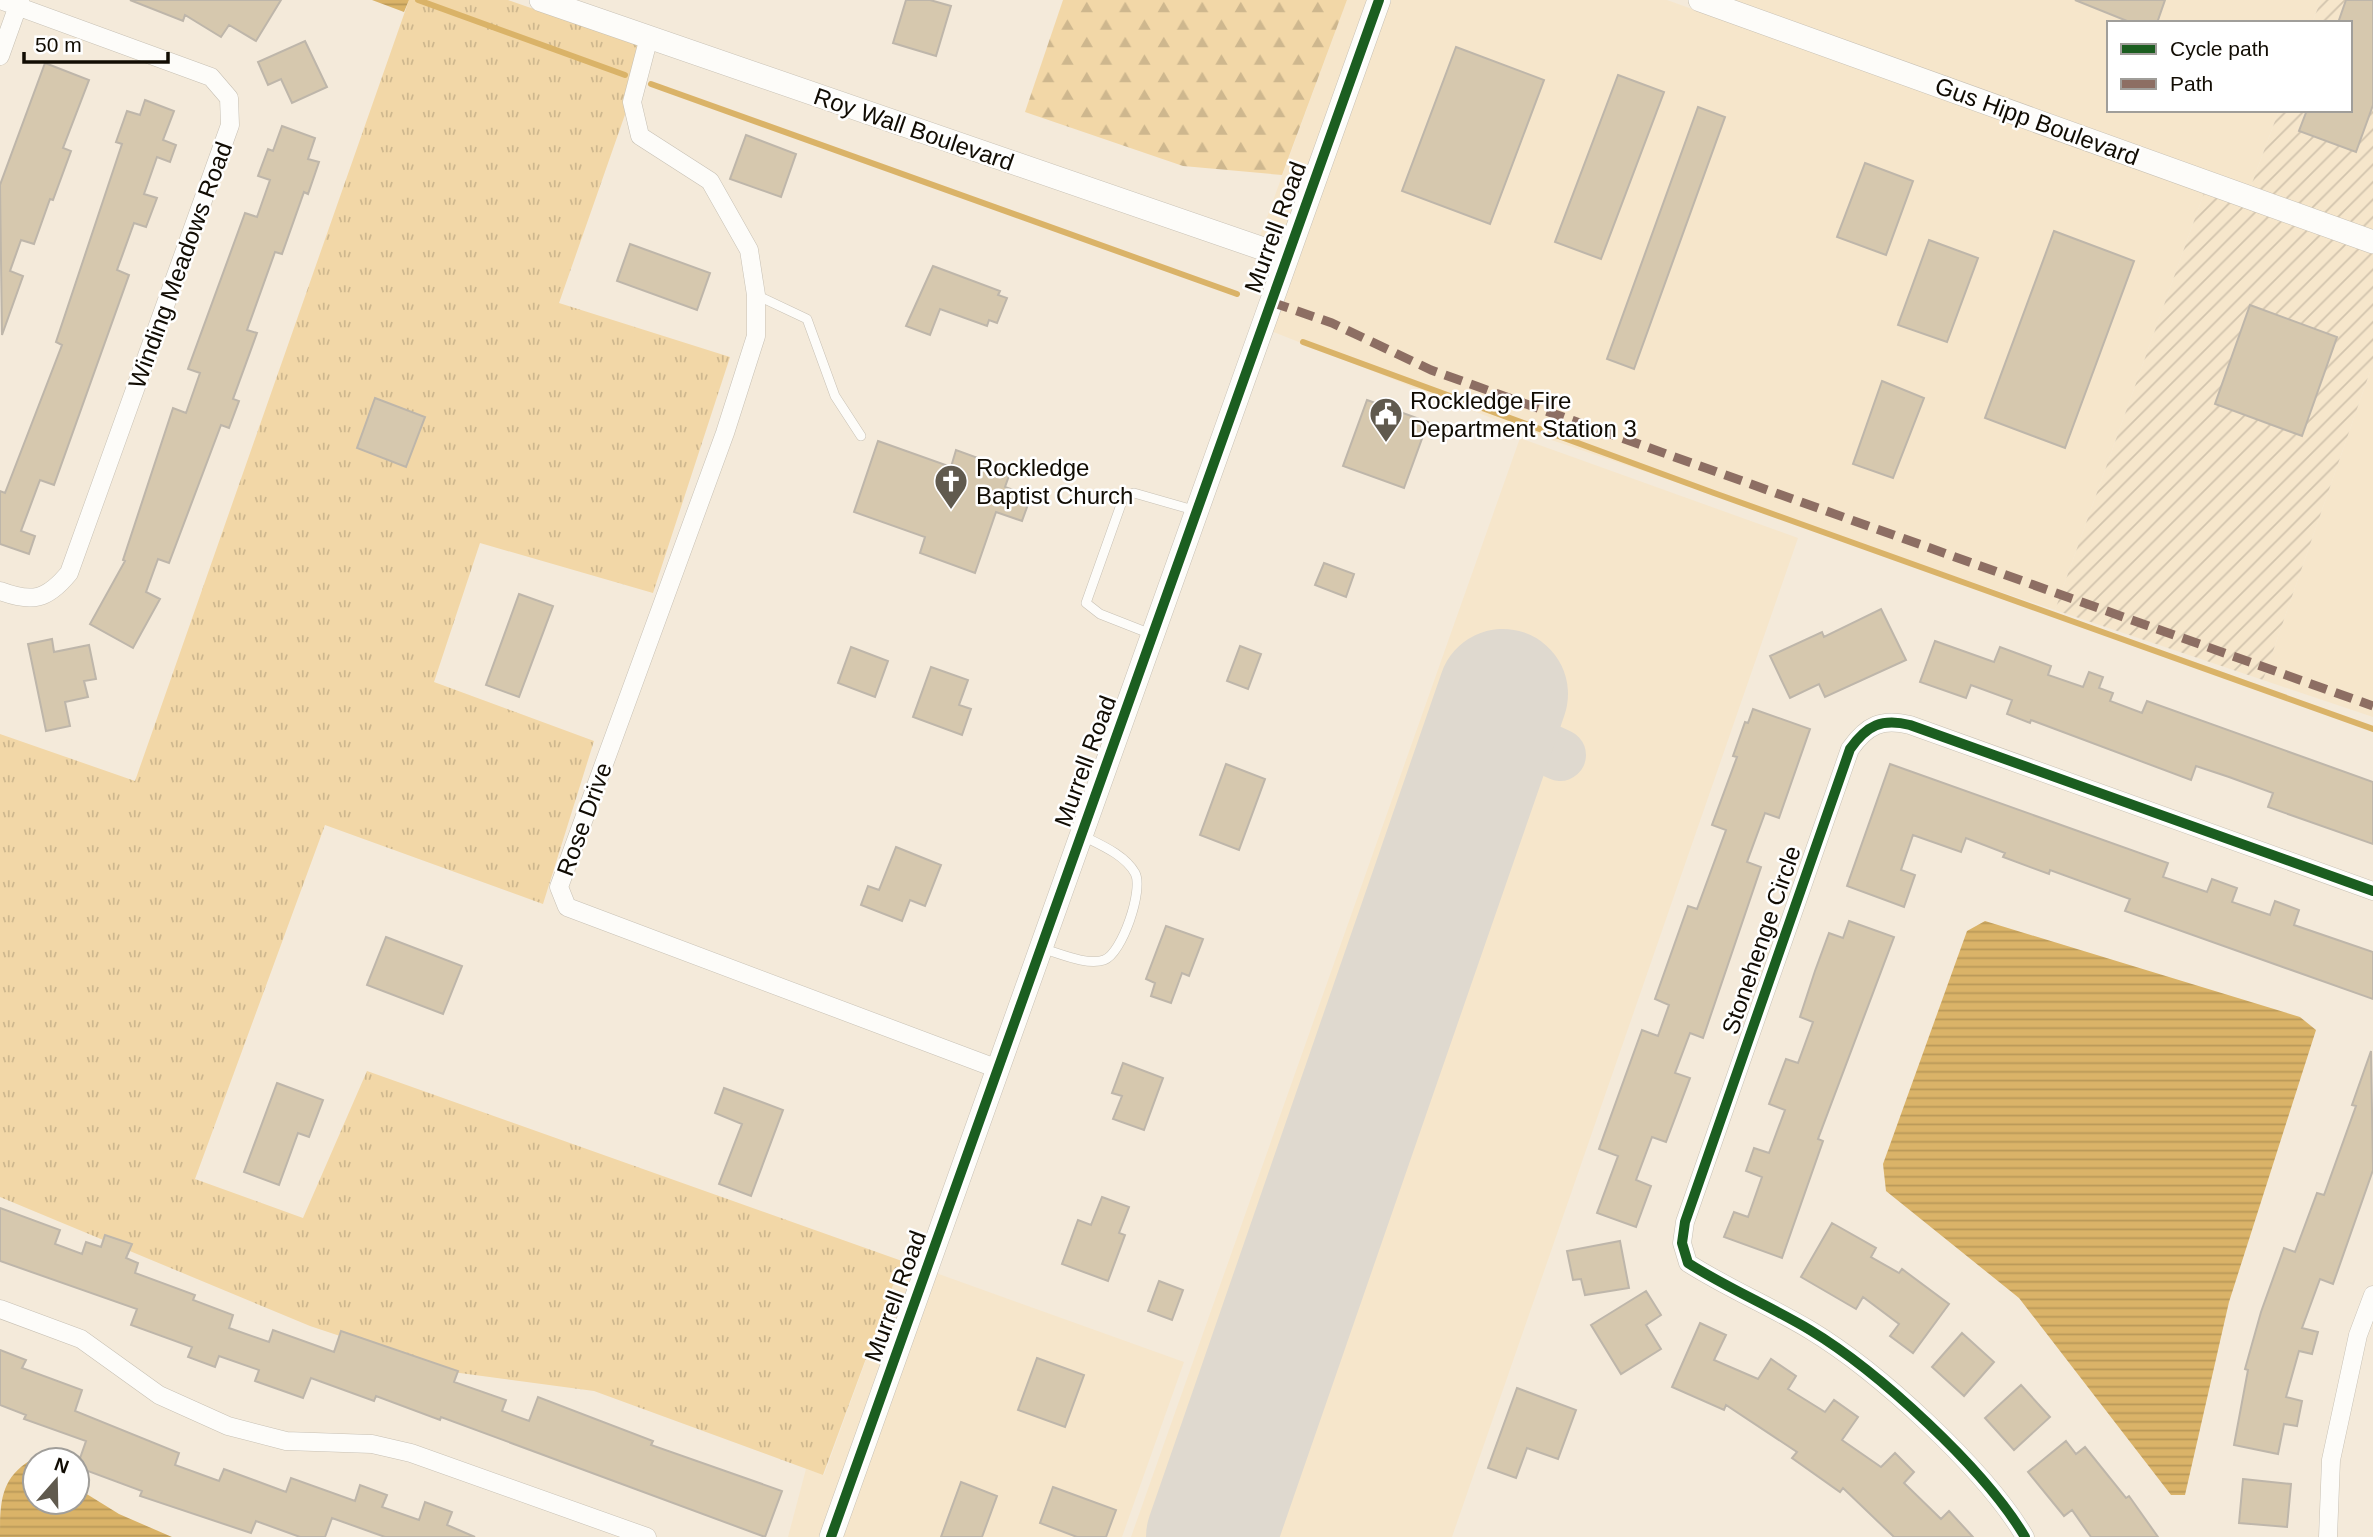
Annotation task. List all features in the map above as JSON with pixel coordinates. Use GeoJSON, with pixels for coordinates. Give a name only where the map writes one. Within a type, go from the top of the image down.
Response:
{"type":"FeatureCollection","features":[{"type":"Feature","properties":{"kind":"street","name":"Winding Meadows Road"},"geometry":{"type":"LineString","coordinates":[[0,0],[19,3],[211,77],[229,98],[230,125],[69,573],[54,593],[23,600],[0,591]]}},
{"type":"Feature","properties":{"kind":"street","name":"Roy Wall Boulevard"},"geometry":{"type":"LineString","coordinates":[[541,0],[1287,257]]}},
{"type":"Feature","properties":{"kind":"street","name":"Murrell Road"},"geometry":{"type":"LineString","coordinates":[[831,1537],[1379,0]]}},
{"type":"Feature","properties":{"kind":"street","name":"Gus Hipp Boulevard"},"geometry":{"type":"LineString","coordinates":[[1700,0],[2373,242]]}},
{"type":"Feature","properties":{"kind":"street"},"geometry":{"type":"LineString","coordinates":[[0,56],[19,3]]}},
{"type":"Feature","properties":{"kind":"street","name":"Rose Drive"},"geometry":{"type":"LineString","coordinates":[[649,37],[632,102],[640,136],[710,181],[750,250],[756,295],[756,336],[725,433],[559,887],[567,907],[998,1069]]}},
{"type":"Feature","properties":{"kind":"street","name":"Stonehenge Circle"},"geometry":{"type":"LineString","coordinates":[[2025,1537],[1980,1479],[1908,1406],[1813,1332],[1688,1263],[1682,1243],[1685,1222],[1850,749],[1861,733],[1874,724],[1893,721],[1910,725],[2373,891]]}},
{"type":"Feature","properties":{"kind":"street"},"geometry":{"type":"LineString","coordinates":[[2328,1537],[2331,1460],[2358,1335],[2373,1295]]}},
{"type":"Feature","properties":{"kind":"street"},"geometry":{"type":"LineString","coordinates":[[0,1309],[81,1339],[159,1395],[228,1426],[286,1441],[372,1444],[411,1453],[647,1537]]}},
{"type":"Feature","properties":{"kind":"lane"},"geometry":{"type":"LineString","coordinates":[[756,295],[807,319],[835,396],[861,436]]}},
{"type":"Feature","properties":{"kind":"lane"},"geometry":{"type":"LineString","coordinates":[[1153,634],[1100,614],[1086,603],[1124,496],[1134,493],[1197,511]]}},
{"type":"Feature","properties":{"kind":"lane"},"geometry":{"type":"LineString","coordinates":[[1041,948],[1092,961],[1106,960],[1115,952],[1125,934],[1138,888],[1136,874],[1109,849],[1082,835]]}},
{"type":"Feature","properties":{"kind":"shaded area"},"geometry":{"type":"Polygon","coordinates":[[[372,0],[409,0],[404,12],[372,0]]]}},
{"type":"Feature","properties":{"kind":"shaded area"},"geometry":{"type":"Polygon","coordinates":[[[1347,0],[1369,0],[1281,243],[1260,236],[1347,0]]]}},
{"type":"Feature","properties":{"kind":"shaded area"},"geometry":{"type":"Polygon","coordinates":[[[1390,0],[1667,0],[2204,193],[2055,610],[1519,429],[1271,331],[1390,0]]]}},
{"type":"Feature","properties":{"kind":"shaded area"},"geometry":{"type":"Polygon","coordinates":[[[1733,0],[2321,0],[2313,21],[2107,21],[2107,112],[2278,112],[2251,186],[1733,0]]]}},
{"type":"Feature","properties":{"kind":"shaded area"},"geometry":{"type":"Polygon","coordinates":[[[2321,0],[2373,0],[2373,230],[2251,186],[2278,112],[2352,112],[2352,21],[2313,21],[2321,0]]]}},
{"type":"Feature","properties":{"kind":"shaded area"},"geometry":{"type":"Polygon","coordinates":[[[2204,193],[2373,254],[2373,363],[2263,680],[2055,610],[2204,193]]]}},
{"type":"Feature","properties":{"kind":"shaded area"},"geometry":{"type":"Polygon","coordinates":[[[2373,363],[2373,717],[2263,680],[2373,363]]]}},
{"type":"Feature","properties":{"kind":"shaded area"},"geometry":{"type":"Polygon","coordinates":[[[1520,438],[1798,538],[1452,1537],[1131,1537],[1520,438]]]}},
{"type":"Feature","properties":{"kind":"shaded area"},"geometry":{"type":"Polygon","coordinates":[[[1985,921],[2300,1017],[2316,1030],[2229,1302],[2185,1495],[2171,1495],[2019,1298],[1886,1191],[1883,1164],[1967,931],[1985,921]]]}},
{"type":"Feature","properties":{"kind":"shaded area"},"geometry":{"type":"Polygon","coordinates":[[[902,1261],[917,1267],[821,1537],[788,1537],[806,1469],[824,1475],[902,1261]]]}},
{"type":"Feature","properties":{"kind":"shaded area"},"geometry":{"type":"Polygon","coordinates":[[[936,1273],[1184,1362],[1122,1537],[842,1537],[936,1273]]]}},
{"type":"Feature","properties":{"kind":"shaded area"},"geometry":{"type":"Polygon","coordinates":[[[21,1467],[21,1516],[91,1516],[91,1497],[119,1514],[172,1537],[0,1537],[4,1493],[13,1475],[21,1467]]]}},
{"type":"Feature","properties":{"kind":"green space"},"geometry":{"type":"Polygon","coordinates":[[[409,0],[508,0],[648,49],[559,303],[730,357],[653,593],[480,543],[434,682],[594,741],[543,904],[325,825],[195,1179],[303,1218],[367,1071],[902,1261],[823,1475],[594,1391],[445,1371],[310,1326],[0,1197],[0,734],[135,781],[409,0]]]}},
{"type":"Feature","properties":{"kind":"green space"},"geometry":{"type":"Polygon","coordinates":[[[1063,0],[1347,0],[1282,175],[1183,166],[1025,112],[1063,0]]]}},
{"type":"Feature","properties":{"kind":"building"},"geometry":{"type":"Polygon","coordinates":[[[130,0],[281,0],[256,41],[229,25],[221,37],[185,15],[183,21],[130,0]]]}},
{"type":"Feature","properties":{"kind":"building"},"geometry":{"type":"Polygon","coordinates":[[[906,0],[930,0],[951,6],[936,56],[893,43],[906,0]]]}},
{"type":"Feature","properties":{"kind":"building"},"geometry":{"type":"Polygon","coordinates":[[[2075,0],[2165,0],[2158,21],[2127,21],[2075,0]]]}},
{"type":"Feature","properties":{"kind":"building"},"geometry":{"type":"Polygon","coordinates":[[[2346,0],[2373,0],[2373,105],[2356,152],[2299,131],[2306,112],[2352,112],[2352,21],[2339,21],[2346,0]]]}},
{"type":"Feature","properties":{"kind":"building"},"geometry":{"type":"Polygon","coordinates":[[[305,41],[327,87],[292,103],[281,79],[268,85],[258,62],[305,41]]]}},
{"type":"Feature","properties":{"kind":"building"},"geometry":{"type":"Polygon","coordinates":[[[1456,47],[1544,80],[1490,224],[1402,191],[1456,47]]]}},
{"type":"Feature","properties":{"kind":"building"},"geometry":{"type":"Polygon","coordinates":[[[45,63],[89,80],[63,148],[71,151],[53,200],[50,199],[34,244],[21,240],[10,271],[23,276],[2,335],[0,185],[45,63]]]}},
{"type":"Feature","properties":{"kind":"building"},"geometry":{"type":"Polygon","coordinates":[[[1618,75],[1664,92],[1601,259],[1555,242],[1618,75]]]}},
{"type":"Feature","properties":{"kind":"building"},"geometry":{"type":"Polygon","coordinates":[[[145,100],[174,111],[163,140],[176,145],[170,162],[157,157],[144,194],[157,198],[146,227],[134,223],[117,270],[129,275],[54,485],[40,480],[21,531],[35,536],[29,554],[0,544],[0,491],[5,493],[62,345],[56,342],[122,144],[116,142],[127,111],[140,115],[145,100]]]}},
{"type":"Feature","properties":{"kind":"building"},"geometry":{"type":"Polygon","coordinates":[[[1698,107],[1725,117],[1634,369],[1607,359],[1698,107]]]}},
{"type":"Feature","properties":{"kind":"building"},"geometry":{"type":"Polygon","coordinates":[[[282,126],[315,138],[308,159],[319,162],[308,194],[304,192],[282,254],[275,252],[247,330],[257,333],[233,399],[239,401],[229,428],[221,425],[169,563],[158,559],[146,592],[160,599],[133,648],[90,624],[125,561],[123,560],[173,408],[186,413],[200,373],[188,369],[245,213],[257,217],[270,180],[258,176],[268,149],[273,151],[282,126]]]}},
{"type":"Feature","properties":{"kind":"building"},"geometry":{"type":"Polygon","coordinates":[[[746,135],[796,154],[781,197],[730,179],[746,135]]]}},
{"type":"Feature","properties":{"kind":"building"},"geometry":{"type":"Polygon","coordinates":[[[1865,163],[1913,181],[1886,255],[1837,237],[1865,163]]]}},
{"type":"Feature","properties":{"kind":"building"},"geometry":{"type":"Polygon","coordinates":[[[2054,231],[2134,261],[2065,448],[1985,418],[2054,231]]]}},
{"type":"Feature","properties":{"kind":"building"},"geometry":{"type":"Polygon","coordinates":[[[1929,240],[1978,258],[1947,342],[1898,325],[1929,240]]]}},
{"type":"Feature","properties":{"kind":"building"},"geometry":{"type":"Polygon","coordinates":[[[630,244],[710,273],[697,310],[617,281],[630,244]]]}},
{"type":"Feature","properties":{"kind":"building"},"geometry":{"type":"Polygon","coordinates":[[[933,266],[1000,291],[998,295],[1007,298],[997,323],[989,320],[987,326],[940,309],[930,335],[906,326],[933,266]]]}},
{"type":"Feature","properties":{"kind":"building"},"geometry":{"type":"Polygon","coordinates":[[[2250,305],[2337,337],[2302,436],[2215,404],[2250,305]]]}},
{"type":"Feature","properties":{"kind":"building"},"geometry":{"type":"Polygon","coordinates":[[[1882,381],[1924,398],[1893,478],[1853,464],[1882,381]]]}},
{"type":"Feature","properties":{"kind":"building"},"geometry":{"type":"Polygon","coordinates":[[[375,398],[425,417],[406,467],[357,448],[375,398]]]}},
{"type":"Feature","properties":{"kind":"building","name":"Rockledge Fire Department Station 3"},"geometry":{"type":"Polygon","coordinates":[[[1367,400],[1428,422],[1404,488],[1343,466],[1367,400]]]}},
{"type":"Feature","properties":{"kind":"building"},"geometry":{"type":"Polygon","coordinates":[[[878,441],[951,467],[956,450],[1011,470],[1005,487],[1031,496],[1022,521],[996,512],[975,573],[920,553],[925,537],[854,512],[878,441]]]}},
{"type":"Feature","properties":{"kind":"building"},"geometry":{"type":"Polygon","coordinates":[[[1324,563],[1354,574],[1346,597],[1315,585],[1324,563]]]}},
{"type":"Feature","properties":{"kind":"building"},"geometry":{"type":"Polygon","coordinates":[[[519,594],[553,606],[519,697],[486,685],[519,594]]]}},
{"type":"Feature","properties":{"kind":"building"},"geometry":{"type":"Polygon","coordinates":[[[1881,609],[1906,660],[1825,697],[1819,684],[1790,698],[1770,656],[1822,632],[1824,637],[1881,609]]]}},
{"type":"Feature","properties":{"kind":"building"},"geometry":{"type":"Polygon","coordinates":[[[52,639],[54,652],[89,645],[96,679],[84,681],[88,697],[65,702],[70,726],[46,731],[28,644],[52,639]]]}},
{"type":"Feature","properties":{"kind":"building"},"geometry":{"type":"Polygon","coordinates":[[[1935,641],[1994,662],[2000,647],[2051,666],[2048,675],[2083,687],[2089,672],[2103,677],[2099,688],[2113,693],[2110,701],[2142,713],[2147,701],[2373,782],[2373,844],[2268,807],[2273,793],[2229,777],[2196,766],[2191,780],[2031,720],[2030,723],[2007,714],[2012,700],[1971,685],[1966,698],[1920,682],[1935,641]]]}},
{"type":"Feature","properties":{"kind":"building"},"geometry":{"type":"Polygon","coordinates":[[[1240,646],[1261,654],[1248,689],[1227,681],[1240,646]]]}},
{"type":"Feature","properties":{"kind":"building"},"geometry":{"type":"Polygon","coordinates":[[[851,647],[888,661],[875,697],[838,683],[851,647]]]}},
{"type":"Feature","properties":{"kind":"building"},"geometry":{"type":"Polygon","coordinates":[[[931,667],[968,680],[959,705],[971,709],[962,735],[913,717],[931,667]]]}},
{"type":"Feature","properties":{"kind":"building"},"geometry":{"type":"Polygon","coordinates":[[[1753,709],[1810,729],[1779,818],[1765,813],[1747,862],[1761,867],[1703,1038],[1690,1033],[1675,1073],[1690,1078],[1666,1142],[1652,1137],[1636,1180],[1651,1186],[1636,1227],[1597,1213],[1618,1156],[1599,1149],[1642,1030],[1658,1036],[1669,1005],[1655,999],[1688,906],[1697,909],[1726,830],[1712,825],[1737,757],[1733,756],[1745,722],[1748,723],[1753,709]]]}},
{"type":"Feature","properties":{"kind":"building"},"geometry":{"type":"Polygon","coordinates":[[[1226,764],[1265,779],[1239,850],[1200,835],[1226,764]]]}},
{"type":"Feature","properties":{"kind":"building"},"geometry":{"type":"Polygon","coordinates":[[[1890,764],[2168,863],[2163,877],[2207,892],[2212,879],[2237,888],[2232,902],[2270,915],[2275,901],[2299,910],[2294,925],[2373,952],[2373,999],[2125,911],[2130,899],[2050,870],[2049,874],[2003,857],[2005,853],[1966,838],[1961,852],[1913,835],[1901,870],[1915,875],[1904,907],[1847,886],[1890,764]]]}},
{"type":"Feature","properties":{"kind":"building"},"geometry":{"type":"Polygon","coordinates":[[[896,847],[941,865],[925,906],[910,900],[902,921],[861,905],[868,886],[879,890],[896,847]]]}},
{"type":"Feature","properties":{"kind":"building"},"geometry":{"type":"Polygon","coordinates":[[[1849,921],[1894,937],[1818,1139],[1823,1141],[1782,1258],[1724,1237],[1734,1212],[1748,1217],[1762,1177],[1746,1171],[1754,1148],[1769,1153],[1785,1110],[1769,1104],[1786,1059],[1798,1063],[1813,1022],[1800,1017],[1829,933],[1843,938],[1849,921]]]}},
{"type":"Feature","properties":{"kind":"building"},"geometry":{"type":"Polygon","coordinates":[[[1166,926],[1203,939],[1189,976],[1182,973],[1171,1003],[1151,996],[1155,983],[1146,979],[1166,926]]]}},
{"type":"Feature","properties":{"kind":"building"},"geometry":{"type":"Polygon","coordinates":[[[386,937],[462,966],[443,1014],[367,985],[386,937]]]}},
{"type":"Feature","properties":{"kind":"building"},"geometry":{"type":"Polygon","coordinates":[[[2371,1051],[2373,1170],[2333,1284],[2320,1279],[2302,1328],[2318,1332],[2312,1354],[2299,1351],[2286,1397],[2302,1401],[2297,1426],[2284,1424],[2278,1454],[2234,1445],[2248,1370],[2245,1369],[2261,1312],[2284,1248],[2295,1252],[2317,1193],[2324,1195],[2356,1106],[2352,1105],[2371,1051]]]}},
{"type":"Feature","properties":{"kind":"building"},"geometry":{"type":"Polygon","coordinates":[[[1123,1063],[1163,1078],[1144,1130],[1113,1119],[1122,1096],[1112,1093],[1123,1063]]]}},
{"type":"Feature","properties":{"kind":"building"},"geometry":{"type":"Polygon","coordinates":[[[277,1083],[323,1100],[309,1137],[298,1133],[279,1185],[244,1172],[277,1083]]]}},
{"type":"Feature","properties":{"kind":"building"},"geometry":{"type":"Polygon","coordinates":[[[724,1088],[783,1110],[751,1196],[719,1184],[742,1124],[715,1113],[724,1088]]]}},
{"type":"Feature","properties":{"kind":"building"},"geometry":{"type":"Polygon","coordinates":[[[1102,1197],[1129,1207],[1119,1233],[1125,1235],[1108,1281],[1062,1264],[1078,1220],[1091,1225],[1102,1197]]]}},
{"type":"Feature","properties":{"kind":"building"},"geometry":{"type":"Polygon","coordinates":[[[0,1208],[60,1230],[55,1244],[82,1254],[86,1242],[101,1247],[105,1235],[132,1244],[126,1258],[138,1263],[135,1273],[195,1295],[193,1300],[233,1315],[229,1328],[269,1342],[273,1330],[334,1352],[341,1331],[458,1371],[454,1382],[506,1400],[502,1411],[529,1421],[538,1397],[653,1441],[651,1445],[782,1491],[765,1537],[441,1417],[440,1420],[376,1396],[374,1401],[311,1378],[303,1398],[255,1381],[259,1370],[219,1356],[215,1367],[188,1357],[192,1347],[131,1325],[137,1309],[0,1261],[0,1208]]]}},
{"type":"Feature","properties":{"kind":"building"},"geometry":{"type":"Polygon","coordinates":[[[1832,1223],[1876,1248],[1871,1257],[1899,1273],[1902,1269],[1949,1304],[1913,1353],[1890,1336],[1899,1324],[1863,1297],[1856,1309],[1801,1277],[1832,1223]]]}},
{"type":"Feature","properties":{"kind":"building"},"geometry":{"type":"Polygon","coordinates":[[[1620,1241],[1629,1288],[1585,1295],[1581,1279],[1573,1280],[1567,1251],[1620,1241]]]}},
{"type":"Feature","properties":{"kind":"building"},"geometry":{"type":"Polygon","coordinates":[[[1159,1281],[1183,1290],[1172,1320],[1148,1311],[1159,1281]]]}},
{"type":"Feature","properties":{"kind":"building"},"geometry":{"type":"Polygon","coordinates":[[[1646,1291],[1661,1315],[1646,1325],[1661,1349],[1621,1374],[1591,1325],[1646,1291]]]}},
{"type":"Feature","properties":{"kind":"building"},"geometry":{"type":"Polygon","coordinates":[[[1700,1323],[1726,1335],[1714,1360],[1758,1379],[1771,1359],[1796,1376],[1788,1389],[1825,1412],[1834,1400],[1858,1417],[1842,1440],[1881,1467],[1895,1453],[1914,1472],[1904,1483],[1941,1519],[1949,1511],[1973,1537],[1894,1537],[1843,1488],[1840,1492],[1792,1458],[1797,1452],[1726,1405],[1724,1410],[1672,1387],[1700,1323]]]}},
{"type":"Feature","properties":{"kind":"building"},"geometry":{"type":"Polygon","coordinates":[[[1962,1333],[1994,1362],[1964,1396],[1932,1367],[1962,1333]]]}},
{"type":"Feature","properties":{"kind":"building"},"geometry":{"type":"Polygon","coordinates":[[[0,1350],[26,1360],[22,1368],[82,1390],[75,1411],[179,1453],[175,1465],[219,1481],[224,1469],[286,1492],[291,1478],[355,1501],[360,1485],[387,1495],[382,1507],[419,1520],[425,1502],[452,1512],[447,1525],[475,1537],[385,1537],[332,1518],[325,1537],[300,1537],[256,1521],[251,1533],[140,1496],[142,1491],[91,1472],[91,1446],[84,1446],[86,1441],[24,1419],[26,1415],[0,1405],[0,1350]]]}},
{"type":"Feature","properties":{"kind":"building"},"geometry":{"type":"Polygon","coordinates":[[[1037,1358],[1084,1375],[1065,1427],[1018,1410],[1037,1358]]]}},
{"type":"Feature","properties":{"kind":"building"},"geometry":{"type":"Polygon","coordinates":[[[2021,1385],[2050,1417],[2014,1450],[1985,1418],[2021,1385]]]}},
{"type":"Feature","properties":{"kind":"building"},"geometry":{"type":"Polygon","coordinates":[[[1517,1388],[1576,1410],[1558,1459],[1527,1448],[1516,1478],[1488,1468],[1517,1388]]]}},
{"type":"Feature","properties":{"kind":"building"},"geometry":{"type":"Polygon","coordinates":[[[2066,1441],[2076,1454],[2085,1447],[2126,1498],[2129,1496],[2158,1537],[2091,1537],[2072,1510],[2064,1516],[2028,1472],[2066,1441]]]}},
{"type":"Feature","properties":{"kind":"building"},"geometry":{"type":"Polygon","coordinates":[[[2243,1479],[2291,1484],[2287,1527],[2239,1523],[2243,1479]]]}},
{"type":"Feature","properties":{"kind":"building"},"geometry":{"type":"Polygon","coordinates":[[[961,1482],[997,1496],[982,1537],[941,1537],[961,1482]]]}},
{"type":"Feature","properties":{"kind":"building"},"geometry":{"type":"Polygon","coordinates":[[[1053,1487],[1116,1510],[1106,1537],[1077,1537],[1040,1523],[1053,1487]]]}},
{"type":"Feature","properties":{"kind":"waterway"},"geometry":{"type":"LineString","coordinates":[[418,0],[625,75]]}},
{"type":"Feature","properties":{"kind":"waterway"},"geometry":{"type":"LineString","coordinates":[[651,84],[1237,294]]}},
{"type":"Feature","properties":{"kind":"waterway"},"geometry":{"type":"LineString","coordinates":[[1303,342],[1714,493],[2373,729]]}},
{"type":"Feature","properties":{"kind":"taxiway"},"geometry":{"type":"LineString","coordinates":[[1493,724],[1560,755]]}},
{"type":"Feature","properties":{"kind":"runway"},"geometry":{"type":"LineString","coordinates":[[1211,1537],[1503,694]]}},
{"type":"Feature","properties":{"kind":"marked path"},"geometry":{"type":"LineString","coordinates":[[1271,302],[1332,323],[1431,370],[2373,706]]}},
{"type":"Feature","properties":{"kind":"cycle path"},"geometry":{"type":"LineString","coordinates":[[831,1537],[1379,0]]}},
{"type":"Feature","properties":{"kind":"cycle path"},"geometry":{"type":"LineString","coordinates":[[2025,1537],[2007,1510],[1957,1452],[1867,1370],[1810,1330],[1688,1263],[1682,1243],[1685,1222],[1850,749],[1863,734],[1876,725],[1891,722],[1910,725],[2373,891]]}},
{"type":"Feature","properties":{"kind":"place","name":"Rockledge Fire Department Station 3"},"geometry":{"type":"Point","coordinates":[1386,444]}},
{"type":"Feature","properties":{"kind":"place","name":"Rockledge Baptist Church"},"geometry":{"type":"Point","coordinates":[951,511]}}]}
